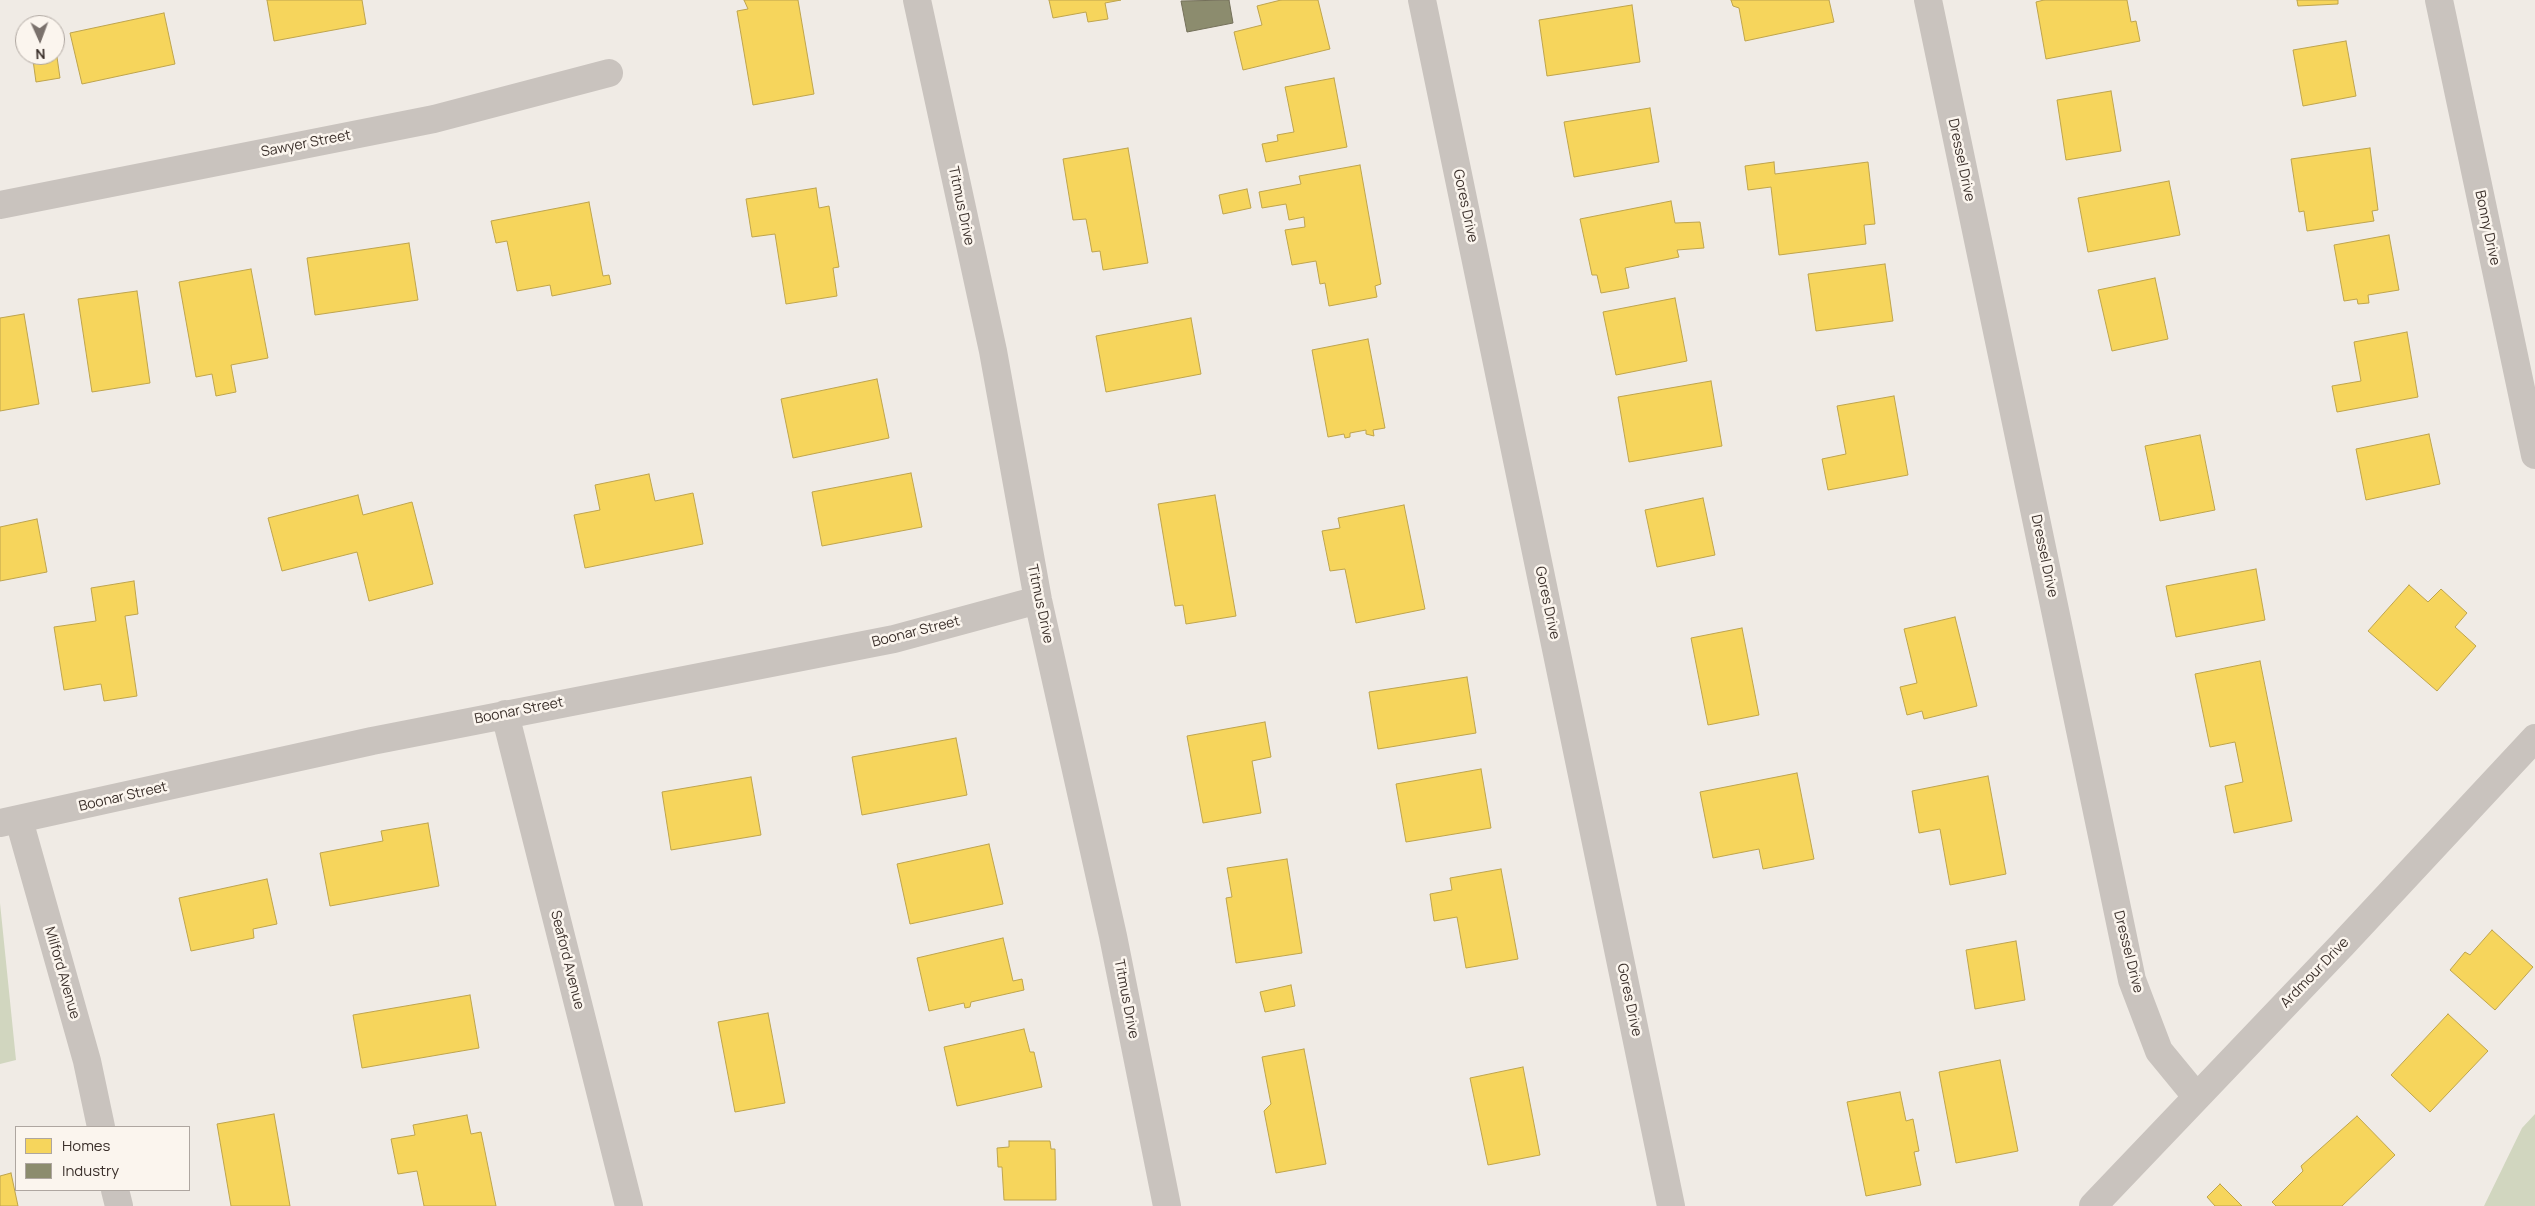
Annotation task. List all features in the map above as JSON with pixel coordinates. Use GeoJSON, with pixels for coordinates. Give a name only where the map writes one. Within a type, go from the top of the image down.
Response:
{"type":"FeatureCollection","features":[{"type":"Feature","properties":{"kind":"street","name":"Titmus Drive"},"geometry":{"type":"LineString","coordinates":[[917,0],[993,352],[1038,600],[1113,936],[1167,1206]]}},
{"type":"Feature","properties":{"kind":"street","name":"Gores Drive"},"geometry":{"type":"LineString","coordinates":[[1422,0],[1671,1206]]}},
{"type":"Feature","properties":{"kind":"street","name":"Dressel Drive"},"geometry":{"type":"LineString","coordinates":[[1928,0],[2132,980],[2158,1051],[2196,1096]]}},
{"type":"Feature","properties":{"kind":"street","name":"Bonny Drive"},"geometry":{"type":"LineString","coordinates":[[2439,0],[2535,456]]}},
{"type":"Feature","properties":{"kind":"street","name":"Sawyer Street"},"geometry":{"type":"LineString","coordinates":[[0,204],[434,119],[609,73]]}},
{"type":"Feature","properties":{"kind":"street","name":"Boonar Street"},"geometry":{"type":"LineString","coordinates":[[9,822],[372,741],[894,639],[1038,600]]}},
{"type":"Feature","properties":{"kind":"street","name":"Seaford Avenue"},"geometry":{"type":"LineString","coordinates":[[505,714],[630,1206]]}},
{"type":"Feature","properties":{"kind":"street","name":"Ardmour Drive"},"geometry":{"type":"LineString","coordinates":[[2093,1206],[2342,945],[2535,738]]}},
{"type":"Feature","properties":{"kind":"street","name":"Milford Avenue"},"geometry":{"type":"LineString","coordinates":[[9,822],[87,1061],[102,1126]]}},
{"type":"Feature","properties":{"kind":"street"},"geometry":{"type":"LineString","coordinates":[[116,1191],[119,1206]]}},
{"type":"Feature","properties":{"kind":"green space"},"geometry":{"type":"Polygon","coordinates":[[[0,903],[16,1060],[0,1064],[0,903]]]}},
{"type":"Feature","properties":{"kind":"green space"},"geometry":{"type":"Polygon","coordinates":[[[2535,1114],[2535,1206],[2484,1206],[2522,1128],[2535,1114]]]}},
{"type":"Feature","properties":{"kind":"building: Homes"},"geometry":{"type":"Polygon","coordinates":[[[267,0],[362,0],[366,24],[274,41],[267,0]]]}},
{"type":"Feature","properties":{"kind":"building: Homes"},"geometry":{"type":"Polygon","coordinates":[[[744,0],[798,0],[814,94],[753,105],[737,11],[748,9],[744,0]]]}},
{"type":"Feature","properties":{"kind":"building: Homes"},"geometry":{"type":"Polygon","coordinates":[[[1049,0],[1121,0],[1105,3],[1108,19],[1088,22],[1086,12],[1053,18],[1049,0]]]}},
{"type":"Feature","properties":{"kind":"building: Homes"},"geometry":{"type":"Polygon","coordinates":[[[1281,0],[1318,0],[1330,49],[1243,70],[1234,32],[1262,25],[1257,6],[1281,0]]]}},
{"type":"Feature","properties":{"kind":"building: Homes"},"geometry":{"type":"Polygon","coordinates":[[[1731,0],[1829,0],[1834,22],[1745,41],[1739,8],[1733,6],[1731,0]]]}},
{"type":"Feature","properties":{"kind":"building: Homes"},"geometry":{"type":"Polygon","coordinates":[[[2044,0],[2127,0],[2131,22],[2136,21],[2140,41],[2046,59],[2036,2],[2044,0]]]}},
{"type":"Feature","properties":{"kind":"building: Homes"},"geometry":{"type":"Polygon","coordinates":[[[2297,0],[2338,0],[2338,4],[2298,6],[2297,0]]]}},
{"type":"Feature","properties":{"kind":"building: Homes"},"geometry":{"type":"Polygon","coordinates":[[[1632,5],[1640,62],[1547,76],[1539,20],[1632,5]]]}},
{"type":"Feature","properties":{"kind":"building: Homes"},"geometry":{"type":"Polygon","coordinates":[[[164,13],[175,64],[82,84],[70,33],[164,13]]]}},
{"type":"Feature","properties":{"kind":"building: Homes"},"geometry":{"type":"Polygon","coordinates":[[[2346,41],[2356,96],[2303,106],[2293,50],[2346,41]]]}},
{"type":"Feature","properties":{"kind":"building: Homes"},"geometry":{"type":"Polygon","coordinates":[[[34,65],[58,65],[60,78],[36,82],[34,65]]]}},
{"type":"Feature","properties":{"kind":"building: Homes"},"geometry":{"type":"Polygon","coordinates":[[[1334,78],[1347,147],[1266,162],[1262,144],[1278,141],[1277,135],[1294,132],[1285,87],[1334,78]]]}},
{"type":"Feature","properties":{"kind":"building: Homes"},"geometry":{"type":"Polygon","coordinates":[[[2111,91],[2121,151],[2066,160],[2057,100],[2111,91]]]}},
{"type":"Feature","properties":{"kind":"building: Homes"},"geometry":{"type":"Polygon","coordinates":[[[1650,108],[1659,162],[1574,177],[1564,122],[1650,108]]]}},
{"type":"Feature","properties":{"kind":"building: Homes"},"geometry":{"type":"Polygon","coordinates":[[[1128,148],[1148,263],[1103,270],[1100,251],[1092,252],[1086,219],[1073,220],[1063,159],[1128,148]]]}},
{"type":"Feature","properties":{"kind":"building: Homes"},"geometry":{"type":"Polygon","coordinates":[[[2370,148],[2378,210],[2372,211],[2374,221],[2307,231],[2304,211],[2299,212],[2291,159],[2370,148]]]}},
{"type":"Feature","properties":{"kind":"building: Homes"},"geometry":{"type":"Polygon","coordinates":[[[1774,162],[1775,174],[1868,162],[1875,224],[1864,225],[1866,244],[1779,255],[1771,187],[1748,190],[1745,166],[1774,162]]]}},
{"type":"Feature","properties":{"kind":"building: Homes"},"geometry":{"type":"Polygon","coordinates":[[[1360,165],[1381,284],[1375,286],[1377,297],[1329,306],[1325,283],[1320,284],[1316,261],[1292,265],[1285,230],[1305,227],[1304,217],[1289,220],[1286,204],[1262,208],[1259,192],[1301,184],[1299,176],[1360,165]]]}},
{"type":"Feature","properties":{"kind":"building: Homes"},"geometry":{"type":"Polygon","coordinates":[[[2169,181],[2180,235],[2088,252],[2078,198],[2169,181]]]}},
{"type":"Feature","properties":{"kind":"building: Homes"},"geometry":{"type":"Polygon","coordinates":[[[816,188],[819,208],[829,206],[839,267],[833,268],[837,296],[786,304],[775,234],[752,237],[746,199],[816,188]]]}},
{"type":"Feature","properties":{"kind":"building: Homes"},"geometry":{"type":"Polygon","coordinates":[[[1247,189],[1251,208],[1223,214],[1219,195],[1247,189]]]}},
{"type":"Feature","properties":{"kind":"building: Homes"},"geometry":{"type":"Polygon","coordinates":[[[1671,201],[1675,223],[1700,222],[1704,248],[1677,250],[1679,257],[1625,268],[1629,288],[1601,293],[1597,275],[1592,275],[1580,219],[1671,201]]]}},
{"type":"Feature","properties":{"kind":"building: Homes"},"geometry":{"type":"Polygon","coordinates":[[[589,202],[603,276],[609,275],[611,284],[552,296],[550,285],[517,291],[507,241],[496,243],[491,221],[589,202]]]}},
{"type":"Feature","properties":{"kind":"building: Homes"},"geometry":{"type":"Polygon","coordinates":[[[2389,235],[2399,290],[2368,295],[2369,303],[2358,304],[2357,299],[2344,301],[2334,245],[2389,235]]]}},
{"type":"Feature","properties":{"kind":"building: Homes"},"geometry":{"type":"Polygon","coordinates":[[[409,243],[418,300],[315,315],[307,258],[409,243]]]}},
{"type":"Feature","properties":{"kind":"building: Homes"},"geometry":{"type":"Polygon","coordinates":[[[1885,264],[1893,321],[1816,331],[1808,274],[1885,264]]]}},
{"type":"Feature","properties":{"kind":"building: Homes"},"geometry":{"type":"Polygon","coordinates":[[[251,269],[268,358],[231,365],[236,392],[216,396],[212,374],[196,377],[179,282],[251,269]]]}},
{"type":"Feature","properties":{"kind":"building: Homes"},"geometry":{"type":"Polygon","coordinates":[[[2155,278],[2168,339],[2112,351],[2098,290],[2155,278]]]}},
{"type":"Feature","properties":{"kind":"building: Homes"},"geometry":{"type":"Polygon","coordinates":[[[137,291],[150,383],[92,392],[78,299],[137,291]]]}},
{"type":"Feature","properties":{"kind":"building: Homes"},"geometry":{"type":"Polygon","coordinates":[[[1675,298],[1687,361],[1616,375],[1603,312],[1675,298]]]}},
{"type":"Feature","properties":{"kind":"building: Homes"},"geometry":{"type":"Polygon","coordinates":[[[24,314],[39,404],[0,411],[0,318],[24,314]]]}},
{"type":"Feature","properties":{"kind":"building: Homes"},"geometry":{"type":"Polygon","coordinates":[[[1191,318],[1201,374],[1106,392],[1096,336],[1191,318]]]}},
{"type":"Feature","properties":{"kind":"building: Homes"},"geometry":{"type":"Polygon","coordinates":[[[2407,332],[2418,397],[2337,412],[2332,386],[2361,381],[2354,342],[2407,332]]]}},
{"type":"Feature","properties":{"kind":"building: Homes"},"geometry":{"type":"Polygon","coordinates":[[[1368,339],[1385,428],[1373,430],[1374,436],[1366,434],[1366,430],[1350,433],[1350,437],[1345,438],[1344,434],[1328,437],[1312,350],[1368,339]]]}},
{"type":"Feature","properties":{"kind":"building: Homes"},"geometry":{"type":"Polygon","coordinates":[[[877,379],[889,438],[793,458],[781,399],[877,379]]]}},
{"type":"Feature","properties":{"kind":"building: Homes"},"geometry":{"type":"Polygon","coordinates":[[[1711,381],[1722,446],[1629,462],[1618,397],[1711,381]]]}},
{"type":"Feature","properties":{"kind":"building: Homes"},"geometry":{"type":"Polygon","coordinates":[[[1894,396],[1908,475],[1828,490],[1822,459],[1846,454],[1837,406],[1894,396]]]}},
{"type":"Feature","properties":{"kind":"building: Homes"},"geometry":{"type":"Polygon","coordinates":[[[2429,434],[2440,484],[2366,500],[2356,449],[2429,434]]]}},
{"type":"Feature","properties":{"kind":"building: Homes"},"geometry":{"type":"Polygon","coordinates":[[[2200,435],[2215,510],[2160,521],[2145,446],[2200,435]]]}},
{"type":"Feature","properties":{"kind":"building: Homes"},"geometry":{"type":"Polygon","coordinates":[[[911,473],[922,527],[822,546],[812,492],[911,473]]]}},
{"type":"Feature","properties":{"kind":"building: Homes"},"geometry":{"type":"Polygon","coordinates":[[[649,474],[655,501],[693,493],[703,544],[585,568],[574,515],[600,510],[595,485],[649,474]]]}},
{"type":"Feature","properties":{"kind":"building: Homes"},"geometry":{"type":"Polygon","coordinates":[[[358,495],[363,515],[412,502],[433,584],[369,601],[357,552],[282,571],[268,518],[358,495]]]}},
{"type":"Feature","properties":{"kind":"building: Homes"},"geometry":{"type":"Polygon","coordinates":[[[1215,495],[1236,616],[1186,624],[1183,605],[1175,606],[1158,504],[1215,495]]]}},
{"type":"Feature","properties":{"kind":"building: Homes"},"geometry":{"type":"Polygon","coordinates":[[[1703,498],[1715,555],[1657,567],[1645,510],[1703,498]]]}},
{"type":"Feature","properties":{"kind":"building: Homes"},"geometry":{"type":"Polygon","coordinates":[[[1404,505],[1425,609],[1356,623],[1345,569],[1330,571],[1322,531],[1340,528],[1338,518],[1404,505]]]}},
{"type":"Feature","properties":{"kind":"building: Homes"},"geometry":{"type":"Polygon","coordinates":[[[37,519],[47,572],[0,581],[0,527],[37,519]]]}},
{"type":"Feature","properties":{"kind":"building: Homes"},"geometry":{"type":"Polygon","coordinates":[[[2256,569],[2265,620],[2176,637],[2166,586],[2256,569]]]}},
{"type":"Feature","properties":{"kind":"building: Homes"},"geometry":{"type":"Polygon","coordinates":[[[134,581],[138,614],[125,616],[137,696],[104,701],[101,684],[64,690],[54,627],[96,621],[91,588],[134,581]]]}},
{"type":"Feature","properties":{"kind":"building: Homes"},"geometry":{"type":"Polygon","coordinates":[[[2409,585],[2428,602],[2441,589],[2467,613],[2455,627],[2476,646],[2437,691],[2368,631],[2409,585]]]}},
{"type":"Feature","properties":{"kind":"building: Homes"},"geometry":{"type":"Polygon","coordinates":[[[1955,617],[1977,706],[1924,719],[1922,711],[1907,715],[1900,687],[1917,683],[1904,629],[1955,617]]]}},
{"type":"Feature","properties":{"kind":"building: Homes"},"geometry":{"type":"Polygon","coordinates":[[[1742,628],[1759,715],[1708,725],[1691,638],[1742,628]]]}},
{"type":"Feature","properties":{"kind":"building: Homes"},"geometry":{"type":"Polygon","coordinates":[[[2260,661],[2292,821],[2234,833],[2225,786],[2243,782],[2235,742],[2210,747],[2195,674],[2260,661]]]}},
{"type":"Feature","properties":{"kind":"building: Homes"},"geometry":{"type":"Polygon","coordinates":[[[1467,677],[1476,733],[1378,749],[1369,692],[1467,677]]]}},
{"type":"Feature","properties":{"kind":"building: Homes"},"geometry":{"type":"Polygon","coordinates":[[[1265,722],[1271,757],[1252,761],[1261,813],[1203,823],[1187,736],[1265,722]]]}},
{"type":"Feature","properties":{"kind":"building: Homes"},"geometry":{"type":"Polygon","coordinates":[[[956,738],[967,795],[862,815],[852,757],[956,738]]]}},
{"type":"Feature","properties":{"kind":"building: Homes"},"geometry":{"type":"Polygon","coordinates":[[[1481,769],[1491,828],[1406,842],[1396,784],[1481,769]]]}},
{"type":"Feature","properties":{"kind":"building: Homes"},"geometry":{"type":"Polygon","coordinates":[[[1797,773],[1814,859],[1763,869],[1759,849],[1713,858],[1700,792],[1797,773]]]}},
{"type":"Feature","properties":{"kind":"building: Homes"},"geometry":{"type":"Polygon","coordinates":[[[1988,776],[2006,874],[1950,885],[1940,829],[1919,833],[1912,791],[1988,776]]]}},
{"type":"Feature","properties":{"kind":"building: Homes"},"geometry":{"type":"Polygon","coordinates":[[[751,777],[761,835],[671,850],[662,792],[751,777]]]}},
{"type":"Feature","properties":{"kind":"building: Homes"},"geometry":{"type":"Polygon","coordinates":[[[428,823],[439,886],[330,906],[320,853],[383,841],[381,831],[428,823]]]}},
{"type":"Feature","properties":{"kind":"building: Homes"},"geometry":{"type":"Polygon","coordinates":[[[989,844],[1003,904],[910,924],[897,864],[989,844]]]}},
{"type":"Feature","properties":{"kind":"building: Homes"},"geometry":{"type":"Polygon","coordinates":[[[1287,859],[1302,953],[1236,963],[1226,898],[1232,897],[1227,868],[1287,859]]]}},
{"type":"Feature","properties":{"kind":"building: Homes"},"geometry":{"type":"Polygon","coordinates":[[[1501,869],[1518,959],[1466,968],[1457,917],[1434,921],[1430,894],[1452,890],[1450,878],[1501,869]]]}},
{"type":"Feature","properties":{"kind":"building: Homes"},"geometry":{"type":"Polygon","coordinates":[[[267,879],[277,924],[253,929],[254,938],[191,951],[179,898],[267,879]]]}},
{"type":"Feature","properties":{"kind":"building: Homes"},"geometry":{"type":"Polygon","coordinates":[[[2492,930],[2533,967],[2495,1010],[2450,970],[2465,952],[2470,955],[2492,930]]]}},
{"type":"Feature","properties":{"kind":"building: Homes"},"geometry":{"type":"Polygon","coordinates":[[[1003,938],[1013,981],[1022,979],[1024,990],[971,1002],[970,1007],[965,1008],[964,1003],[929,1011],[917,958],[1003,938]]]}},
{"type":"Feature","properties":{"kind":"building: Homes"},"geometry":{"type":"Polygon","coordinates":[[[2016,941],[2025,1000],[1975,1009],[1966,950],[2016,941]]]}},
{"type":"Feature","properties":{"kind":"building: Homes"},"geometry":{"type":"Polygon","coordinates":[[[1291,985],[1295,1006],[1265,1012],[1260,992],[1291,985]]]}},
{"type":"Feature","properties":{"kind":"building: Homes"},"geometry":{"type":"Polygon","coordinates":[[[470,995],[479,1048],[362,1068],[353,1015],[470,995]]]}},
{"type":"Feature","properties":{"kind":"building: Homes"},"geometry":{"type":"Polygon","coordinates":[[[768,1013],[785,1103],[735,1112],[718,1022],[768,1013]]]}},
{"type":"Feature","properties":{"kind":"building: Homes"},"geometry":{"type":"Polygon","coordinates":[[[2448,1014],[2488,1051],[2430,1112],[2391,1075],[2448,1014]]]}},
{"type":"Feature","properties":{"kind":"building: Homes"},"geometry":{"type":"Polygon","coordinates":[[[1024,1029],[1030,1052],[1034,1052],[1042,1087],[957,1106],[944,1047],[1024,1029]]]}},
{"type":"Feature","properties":{"kind":"building: Homes"},"geometry":{"type":"Polygon","coordinates":[[[1304,1049],[1326,1164],[1276,1173],[1264,1111],[1271,1104],[1262,1057],[1304,1049]]]}},
{"type":"Feature","properties":{"kind":"building: Homes"},"geometry":{"type":"Polygon","coordinates":[[[2000,1060],[2018,1151],[1956,1163],[1939,1072],[2000,1060]]]}},
{"type":"Feature","properties":{"kind":"building: Homes"},"geometry":{"type":"Polygon","coordinates":[[[1523,1067],[1540,1155],[1488,1165],[1470,1078],[1523,1067]]]}},
{"type":"Feature","properties":{"kind":"building: Homes"},"geometry":{"type":"Polygon","coordinates":[[[1900,1092],[1906,1121],[1913,1119],[1919,1151],[1914,1152],[1921,1185],[1866,1196],[1847,1102],[1900,1092]]]}},
{"type":"Feature","properties":{"kind":"building: Homes"},"geometry":{"type":"Polygon","coordinates":[[[274,1114],[290,1206],[231,1206],[217,1124],[274,1114]]]}},
{"type":"Feature","properties":{"kind":"building: Homes"},"geometry":{"type":"Polygon","coordinates":[[[467,1115],[471,1134],[481,1132],[496,1206],[424,1206],[417,1171],[398,1174],[391,1139],[415,1135],[413,1125],[467,1115]]]}},
{"type":"Feature","properties":{"kind":"building: Homes"},"geometry":{"type":"Polygon","coordinates":[[[2357,1116],[2395,1155],[2342,1206],[2276,1206],[2272,1202],[2303,1171],[2301,1166],[2357,1116]]]}},
{"type":"Feature","properties":{"kind":"building: Homes"},"geometry":{"type":"Polygon","coordinates":[[[1009,1141],[1050,1141],[1051,1149],[1055,1149],[1056,1200],[1004,1200],[1002,1167],[998,1167],[997,1148],[1009,1147],[1009,1141]]]}},
{"type":"Feature","properties":{"kind":"building: Homes"},"geometry":{"type":"Polygon","coordinates":[[[11,1173],[18,1206],[0,1206],[0,1176],[11,1173]]]}},
{"type":"Feature","properties":{"kind":"building: Homes"},"geometry":{"type":"Polygon","coordinates":[[[2220,1184],[2242,1206],[2215,1206],[2207,1197],[2220,1184]]]}},
{"type":"Feature","properties":{"kind":"building: Industry"},"geometry":{"type":"Polygon","coordinates":[[[1229,0],[1233,23],[1187,32],[1181,1],[1229,0]]]}}]}
